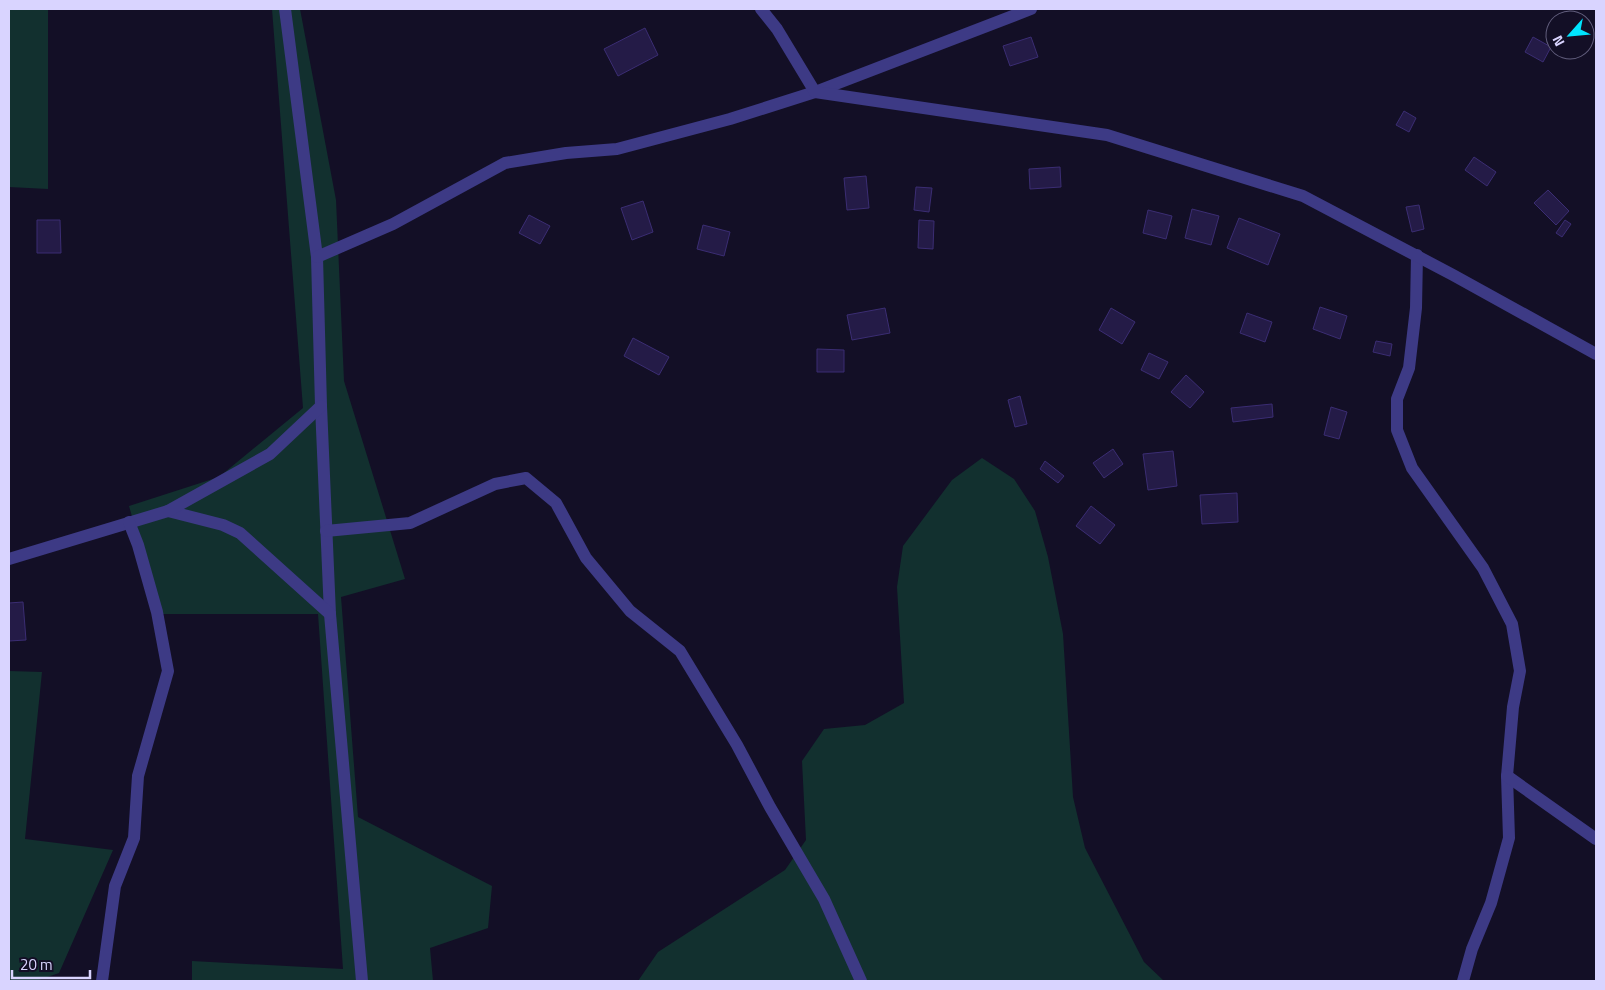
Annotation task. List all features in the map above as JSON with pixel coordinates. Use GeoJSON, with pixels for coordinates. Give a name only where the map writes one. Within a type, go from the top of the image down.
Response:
{"type":"FeatureCollection","features":[{"type":"Feature","properties":{"kind":"street"},"geometry":{"type":"LineString","coordinates":[[285,9],[317,257],[330,614],[362,981]]}},
{"type":"Feature","properties":{"kind":"street"},"geometry":{"type":"LineString","coordinates":[[762,9],[777,29],[815,92]]}},
{"type":"Feature","properties":{"kind":"street"},"geometry":{"type":"LineString","coordinates":[[317,257],[393,224],[505,163],[566,153],[617,150],[730,119],[815,92],[1031,9]]}},
{"type":"Feature","properties":{"kind":"street"},"geometry":{"type":"LineString","coordinates":[[815,92],[1107,135],[1303,196],[1417,255],[1596,354]]}},
{"type":"Feature","properties":{"kind":"street"},"geometry":{"type":"LineString","coordinates":[[1417,255],[1415,318],[1409,368],[1397,399],[1397,430],[1412,468],[1483,568],[1512,624],[1520,671],[1513,707],[1507,776],[1509,838],[1491,903],[1472,949],[1463,981]]}},
{"type":"Feature","properties":{"kind":"street"},"geometry":{"type":"LineString","coordinates":[[9,559],[168,511],[270,454],[321,406]]}},
{"type":"Feature","properties":{"kind":"street"},"geometry":{"type":"LineString","coordinates":[[326,531],[410,523],[495,484],[526,478],[556,503],[586,558],[630,611],[680,651],[737,745],[809,876],[824,899],[861,981]]}},
{"type":"Feature","properties":{"kind":"street"},"geometry":{"type":"LineString","coordinates":[[168,511],[223,525],[240,533],[330,614]]}},
{"type":"Feature","properties":{"kind":"street"},"geometry":{"type":"LineString","coordinates":[[102,981],[115,886],[134,838],[138,776],[168,671],[156,612],[138,545],[128,522]]}},
{"type":"Feature","properties":{"kind":"street"},"geometry":{"type":"LineString","coordinates":[[1507,776],[1596,839]]}},
{"type":"Feature","properties":{"kind":"green space"},"geometry":{"type":"Polygon","coordinates":[[[9,9],[48,9],[48,189],[9,187],[9,9]]]}},
{"type":"Feature","properties":{"kind":"green space"},"geometry":{"type":"Polygon","coordinates":[[[272,9],[300,9],[336,200],[344,381],[405,579],[341,597],[358,817],[492,886],[488,928],[430,948],[433,981],[192,981],[192,961],[343,969],[318,614],[160,614],[129,506],[219,477],[303,408],[272,9]]]}},
{"type":"Feature","properties":{"kind":"green space"},"geometry":{"type":"Polygon","coordinates":[[[982,458],[1014,479],[1035,511],[1048,557],[1063,634],[1073,797],[1085,848],[1144,962],[1164,981],[638,981],[658,952],[785,870],[806,840],[802,761],[824,729],[865,725],[904,703],[897,587],[903,546],[952,480],[982,458]]]}},
{"type":"Feature","properties":{"kind":"green space"},"geometry":{"type":"Polygon","coordinates":[[[9,671],[42,672],[25,839],[113,850],[59,973],[36,981],[9,981],[9,671]]]}},
{"type":"Feature","properties":{"kind":"building"},"geometry":{"type":"Polygon","coordinates":[[[645,28],[658,55],[618,76],[604,49],[645,28]]]}},
{"type":"Feature","properties":{"kind":"building"},"geometry":{"type":"Polygon","coordinates":[[[1031,37],[1038,57],[1010,66],[1003,46],[1031,37]]]}},
{"type":"Feature","properties":{"kind":"building"},"geometry":{"type":"Polygon","coordinates":[[[1533,37],[1545,44],[1545,58],[1543,62],[1525,52],[1533,37]]]}},
{"type":"Feature","properties":{"kind":"building"},"geometry":{"type":"Polygon","coordinates":[[[1404,111],[1416,118],[1409,132],[1396,125],[1404,111]]]}},
{"type":"Feature","properties":{"kind":"building"},"geometry":{"type":"Polygon","coordinates":[[[1474,157],[1496,172],[1487,186],[1465,170],[1474,157]]]}},
{"type":"Feature","properties":{"kind":"building"},"geometry":{"type":"Polygon","coordinates":[[[1060,167],[1061,187],[1030,189],[1029,169],[1060,167]]]}},
{"type":"Feature","properties":{"kind":"building"},"geometry":{"type":"Polygon","coordinates":[[[866,176],[869,208],[847,210],[844,178],[866,176]]]}},
{"type":"Feature","properties":{"kind":"building"},"geometry":{"type":"Polygon","coordinates":[[[916,187],[932,188],[929,212],[914,210],[916,187]]]}},
{"type":"Feature","properties":{"kind":"building"},"geometry":{"type":"Polygon","coordinates":[[[1548,190],[1569,211],[1556,225],[1534,203],[1548,190]]]}},
{"type":"Feature","properties":{"kind":"building"},"geometry":{"type":"Polygon","coordinates":[[[643,201],[653,232],[632,240],[621,208],[643,201]]]}},
{"type":"Feature","properties":{"kind":"building"},"geometry":{"type":"Polygon","coordinates":[[[1419,205],[1424,229],[1412,232],[1406,207],[1419,205]]]}},
{"type":"Feature","properties":{"kind":"building"},"geometry":{"type":"Polygon","coordinates":[[[1192,209],[1219,216],[1211,245],[1185,238],[1192,209]]]}},
{"type":"Feature","properties":{"kind":"building"},"geometry":{"type":"Polygon","coordinates":[[[1148,210],[1172,216],[1166,239],[1143,233],[1148,210]]]}},
{"type":"Feature","properties":{"kind":"building"},"geometry":{"type":"Polygon","coordinates":[[[529,215],[550,226],[540,244],[519,233],[529,215]]]}},
{"type":"Feature","properties":{"kind":"building"},"geometry":{"type":"Polygon","coordinates":[[[1239,218],[1280,234],[1268,265],[1227,248],[1239,218]]]}},
{"type":"Feature","properties":{"kind":"building"},"geometry":{"type":"Polygon","coordinates":[[[37,220],[60,220],[61,253],[37,253],[37,220]]]}},
{"type":"Feature","properties":{"kind":"building"},"geometry":{"type":"Polygon","coordinates":[[[919,220],[934,221],[933,249],[918,248],[919,220]]]}},
{"type":"Feature","properties":{"kind":"building"},"geometry":{"type":"Polygon","coordinates":[[[1565,220],[1571,224],[1562,237],[1556,233],[1565,220]]]}},
{"type":"Feature","properties":{"kind":"building"},"geometry":{"type":"Polygon","coordinates":[[[703,225],[730,232],[724,256],[697,249],[703,225]]]}},
{"type":"Feature","properties":{"kind":"building"},"geometry":{"type":"Polygon","coordinates":[[[1320,307],[1347,316],[1340,339],[1313,329],[1320,307]]]}},
{"type":"Feature","properties":{"kind":"building"},"geometry":{"type":"Polygon","coordinates":[[[885,308],[890,333],[852,340],[847,315],[885,308]]]}},
{"type":"Feature","properties":{"kind":"building"},"geometry":{"type":"Polygon","coordinates":[[[1111,308],[1135,322],[1122,344],[1099,330],[1111,308]]]}},
{"type":"Feature","properties":{"kind":"building"},"geometry":{"type":"Polygon","coordinates":[[[1247,313],[1272,322],[1265,342],[1240,333],[1247,313]]]}},
{"type":"Feature","properties":{"kind":"building"},"geometry":{"type":"Polygon","coordinates":[[[633,338],[669,357],[659,375],[624,356],[633,338]]]}},
{"type":"Feature","properties":{"kind":"building"},"geometry":{"type":"Polygon","coordinates":[[[1376,341],[1392,344],[1390,356],[1373,352],[1376,341]]]}},
{"type":"Feature","properties":{"kind":"building"},"geometry":{"type":"Polygon","coordinates":[[[817,349],[844,350],[844,372],[817,372],[817,349]]]}},
{"type":"Feature","properties":{"kind":"building"},"geometry":{"type":"Polygon","coordinates":[[[1149,353],[1168,362],[1159,379],[1141,370],[1149,353]]]}},
{"type":"Feature","properties":{"kind":"building"},"geometry":{"type":"Polygon","coordinates":[[[1186,375],[1204,392],[1190,408],[1171,392],[1186,375]]]}},
{"type":"Feature","properties":{"kind":"building"},"geometry":{"type":"Polygon","coordinates":[[[1020,396],[1027,424],[1015,427],[1008,400],[1020,396]]]}},
{"type":"Feature","properties":{"kind":"building"},"geometry":{"type":"Polygon","coordinates":[[[1272,404],[1273,417],[1233,422],[1231,408],[1272,404]]]}},
{"type":"Feature","properties":{"kind":"building"},"geometry":{"type":"Polygon","coordinates":[[[1331,407],[1347,412],[1339,439],[1324,435],[1331,407]]]}},
{"type":"Feature","properties":{"kind":"building"},"geometry":{"type":"Polygon","coordinates":[[[1113,449],[1123,464],[1104,478],[1093,463],[1113,449]]]}},
{"type":"Feature","properties":{"kind":"building"},"geometry":{"type":"Polygon","coordinates":[[[1173,451],[1177,486],[1148,490],[1143,454],[1173,451]]]}},
{"type":"Feature","properties":{"kind":"building"},"geometry":{"type":"Polygon","coordinates":[[[1045,461],[1064,476],[1058,483],[1040,469],[1045,461]]]}},
{"type":"Feature","properties":{"kind":"building"},"geometry":{"type":"Polygon","coordinates":[[[1237,493],[1238,522],[1202,524],[1200,495],[1237,493]]]}},
{"type":"Feature","properties":{"kind":"building"},"geometry":{"type":"Polygon","coordinates":[[[1091,506],[1115,525],[1100,544],[1076,526],[1091,506]]]}},
{"type":"Feature","properties":{"kind":"building"},"geometry":{"type":"Polygon","coordinates":[[[23,602],[26,640],[9,641],[9,603],[23,602]]]}}]}
